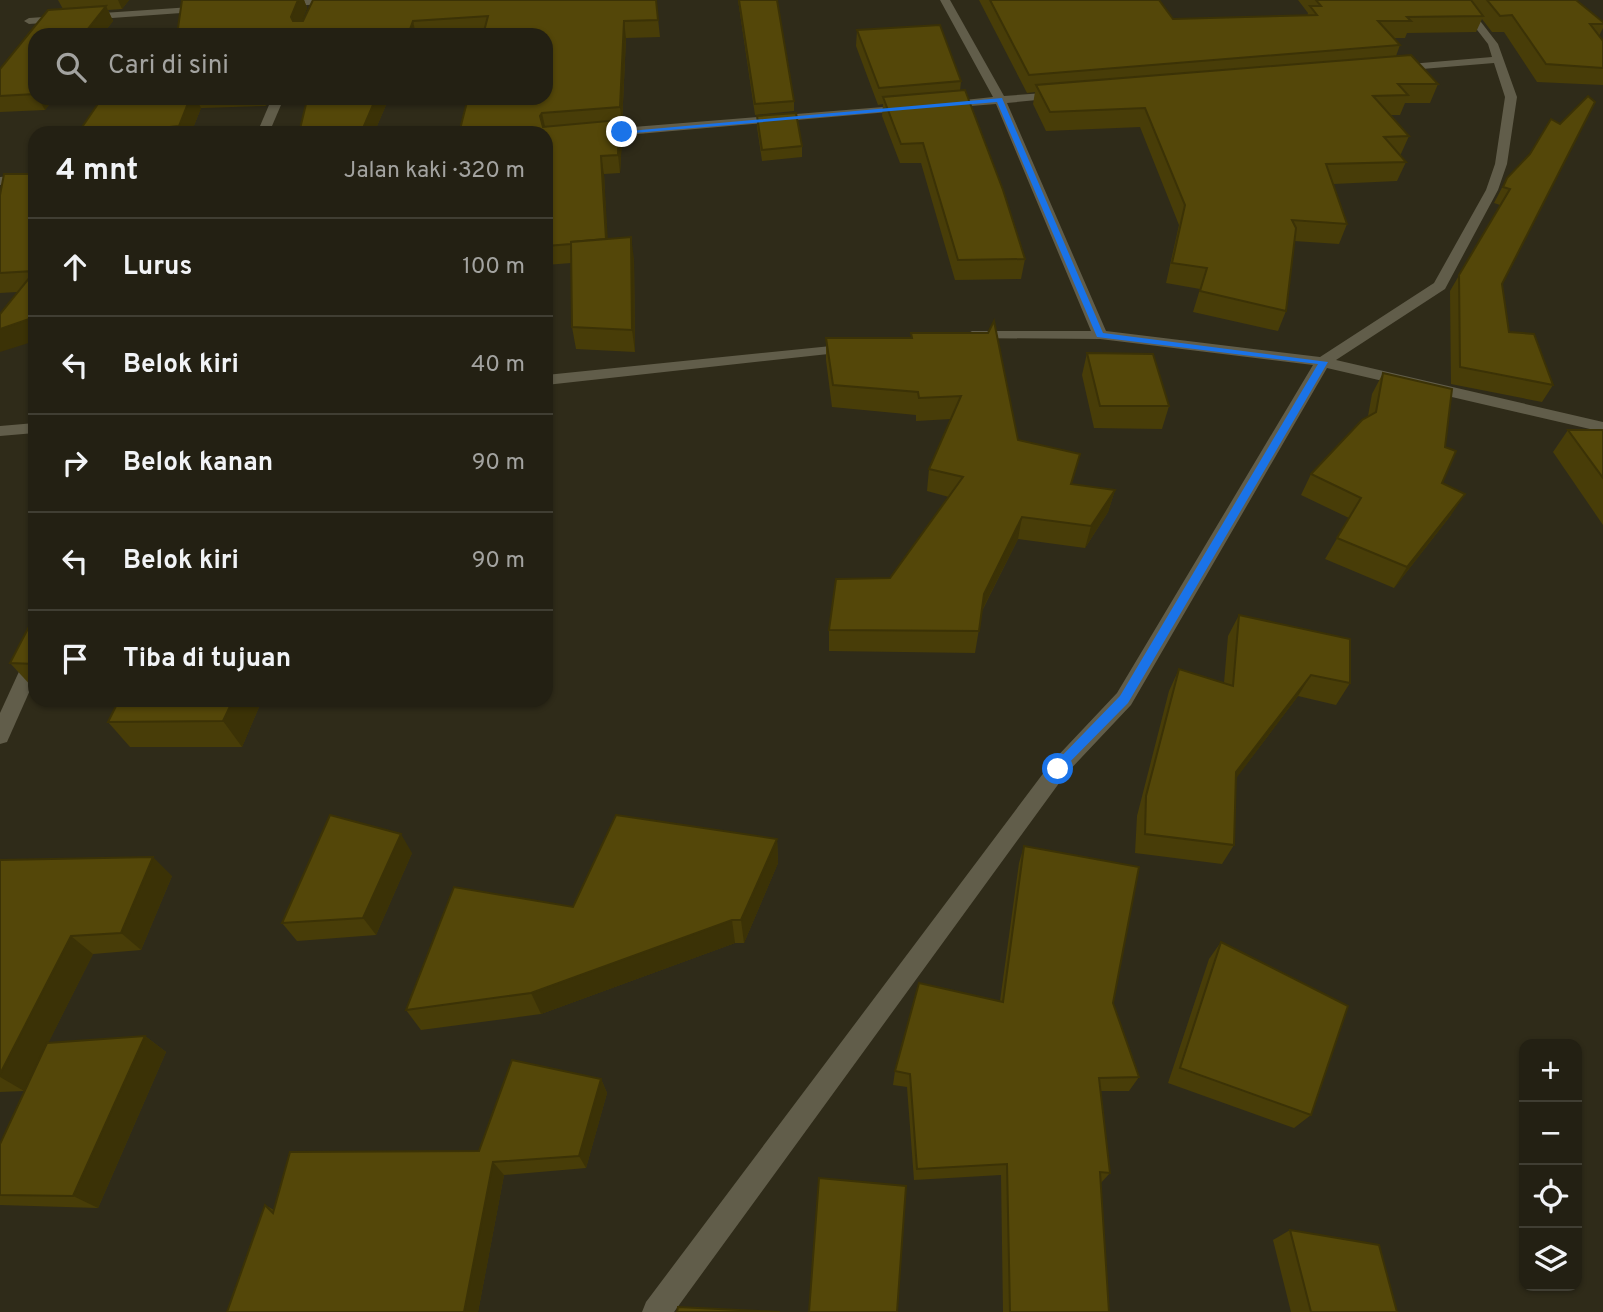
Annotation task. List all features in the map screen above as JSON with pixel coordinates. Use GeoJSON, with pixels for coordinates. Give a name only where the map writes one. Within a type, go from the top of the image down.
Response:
{"type":"FeatureCollection","features":[{"type":"Feature","properties":{"kind":"street"},"geometry":{"type":"LineString","coordinates":[[263,5],[335,0]]}},
{"type":"Feature","properties":{"kind":"street"},"geometry":{"type":"LineString","coordinates":[[945,0],[1000,100],[1100,335]]}},
{"type":"Feature","properties":{"kind":"street"},"geometry":{"type":"LineString","coordinates":[[656,1312],[1058,769],[1124,699],[1323,362],[1440,286],[1492,190],[1501,164],[1511,97],[1493,44],[1459,0]]}},
{"type":"Feature","properties":{"kind":"street"},"geometry":{"type":"LineString","coordinates":[[313,13],[318,1]]}},
{"type":"Feature","properties":{"kind":"street"},"geometry":{"type":"LineString","coordinates":[[29,21],[221,8]]}},
{"type":"Feature","properties":{"kind":"street"},"geometry":{"type":"LineString","coordinates":[[1387,69],[1498,60]]}},
{"type":"Feature","properties":{"kind":"street"},"geometry":{"type":"LineString","coordinates":[[930,106],[1069,94]]}},
{"type":"Feature","properties":{"kind":"street"},"geometry":{"type":"LineString","coordinates":[[266,126],[275,105]]}},
{"type":"Feature","properties":{"kind":"street"},"geometry":{"type":"LineString","coordinates":[[553,137],[917,107]]}},
{"type":"Feature","properties":{"kind":"street"},"geometry":{"type":"LineString","coordinates":[[0,181],[28,179]]}},
{"type":"Feature","properties":{"kind":"street"},"geometry":{"type":"LineString","coordinates":[[960,337],[986,334],[1100,335],[1323,362],[1603,427]]}},
{"type":"Feature","properties":{"kind":"street"},"geometry":{"type":"LineString","coordinates":[[553,379],[868,347]]}},
{"type":"Feature","properties":{"kind":"street"},"geometry":{"type":"LineString","coordinates":[[0,430],[28,428]]}},
{"type":"Feature","properties":{"kind":"street"},"geometry":{"type":"LineString","coordinates":[[0,736],[28,673]]}},
{"type":"Feature","properties":{"kind":"building"},"geometry":{"type":"Polygon","coordinates":[[[182,0],[298,0],[291,17],[293,21],[303,21],[313,0],[656,0],[658,20],[624,21],[620,107],[542,113],[540,116],[543,126],[461,126],[466,105],[553,105],[553,28],[485,28],[488,16],[413,21],[410,28],[178,28],[182,0]]]}},
{"type":"Feature","properties":{"kind":"building"},"geometry":{"type":"Polygon","coordinates":[[[739,0],[777,0],[794,101],[755,104],[739,0]]]}},
{"type":"Feature","properties":{"kind":"building"},"geometry":{"type":"Polygon","coordinates":[[[990,0],[1159,0],[1173,19],[1317,15],[1310,6],[1321,6],[1316,0],[1471,0],[1483,16],[1407,17],[1411,21],[1378,21],[1400,45],[1029,75],[990,0]]]}},
{"type":"Feature","properties":{"kind":"building"},"geometry":{"type":"Polygon","coordinates":[[[1487,0],[1576,0],[1603,22],[1590,24],[1603,41],[1603,68],[1546,64],[1512,15],[1500,16],[1487,0]]]}},
{"type":"Feature","properties":{"kind":"building"},"geometry":{"type":"Polygon","coordinates":[[[106,6],[89,28],[33,28],[48,10],[106,6]]]}},
{"type":"Feature","properties":{"kind":"building"},"geometry":{"type":"Polygon","coordinates":[[[940,25],[961,81],[879,88],[857,30],[940,25]]]}},
{"type":"Feature","properties":{"kind":"building"},"geometry":{"type":"Polygon","coordinates":[[[28,35],[28,94],[0,96],[0,69],[28,35]]]}},
{"type":"Feature","properties":{"kind":"building"},"geometry":{"type":"Polygon","coordinates":[[[1411,55],[1438,84],[1398,84],[1408,95],[1373,96],[1409,136],[1384,137],[1406,162],[1326,164],[1347,224],[1292,220],[1296,228],[1286,311],[1200,291],[1207,268],[1172,263],[1185,205],[1145,108],[1050,112],[1036,85],[1411,55]]]}},
{"type":"Feature","properties":{"kind":"building"},"geometry":{"type":"Polygon","coordinates":[[[965,90],[1003,190],[1025,259],[958,260],[923,143],[901,144],[883,97],[965,90]]]}},
{"type":"Feature","properties":{"kind":"building"},"geometry":{"type":"Polygon","coordinates":[[[1588,96],[1595,102],[1502,284],[1509,332],[1534,334],[1553,385],[1460,367],[1459,275],[1510,189],[1503,187],[1507,178],[1530,154],[1551,119],[1560,124],[1588,96]]]}},
{"type":"Feature","properties":{"kind":"building"},"geometry":{"type":"Polygon","coordinates":[[[97,105],[187,105],[179,126],[83,126],[97,105]]]}},
{"type":"Feature","properties":{"kind":"building"},"geometry":{"type":"Polygon","coordinates":[[[306,105],[373,105],[364,126],[301,126],[306,105]]]}},
{"type":"Feature","properties":{"kind":"building"},"geometry":{"type":"Polygon","coordinates":[[[796,113],[802,146],[762,150],[757,116],[796,113]]]}},
{"type":"Feature","properties":{"kind":"building"},"geometry":{"type":"Polygon","coordinates":[[[619,120],[618,155],[601,156],[606,239],[553,245],[553,126],[619,120]]]}},
{"type":"Feature","properties":{"kind":"building"},"geometry":{"type":"Polygon","coordinates":[[[4,174],[28,174],[28,271],[0,273],[0,195],[4,174]]]}},
{"type":"Feature","properties":{"kind":"building"},"geometry":{"type":"Polygon","coordinates":[[[631,237],[632,330],[572,327],[571,242],[631,237]]]}},
{"type":"Feature","properties":{"kind":"building"},"geometry":{"type":"Polygon","coordinates":[[[28,280],[28,319],[0,329],[0,314],[28,280]]]}},
{"type":"Feature","properties":{"kind":"building"},"geometry":{"type":"Polygon","coordinates":[[[994,321],[1018,440],[1080,454],[1071,484],[1115,490],[1091,526],[1022,517],[984,594],[979,631],[829,630],[836,579],[890,578],[963,477],[929,469],[961,396],[919,398],[918,392],[833,385],[826,338],[912,338],[911,333],[988,333],[994,321]]]}},
{"type":"Feature","properties":{"kind":"building"},"geometry":{"type":"Polygon","coordinates":[[[1087,353],[1153,354],[1169,406],[1100,406],[1087,353]]]}},
{"type":"Feature","properties":{"kind":"building"},"geometry":{"type":"Polygon","coordinates":[[[1383,373],[1452,389],[1445,447],[1456,451],[1442,483],[1465,494],[1407,567],[1337,538],[1361,498],[1311,474],[1362,420],[1376,412],[1383,373]]]}},
{"type":"Feature","properties":{"kind":"building"},"geometry":{"type":"Polygon","coordinates":[[[1568,430],[1603,430],[1603,478],[1568,430]]]}},
{"type":"Feature","properties":{"kind":"building"},"geometry":{"type":"Polygon","coordinates":[[[1239,615],[1350,639],[1350,683],[1311,675],[1236,772],[1234,845],[1145,834],[1146,796],[1179,669],[1233,686],[1239,615]]]}},
{"type":"Feature","properties":{"kind":"building"},"geometry":{"type":"Polygon","coordinates":[[[28,628],[28,664],[10,663],[28,628]]]}},
{"type":"Feature","properties":{"kind":"building"},"geometry":{"type":"Polygon","coordinates":[[[116,707],[230,707],[223,721],[108,722],[116,707]]]}},
{"type":"Feature","properties":{"kind":"building"},"geometry":{"type":"Polygon","coordinates":[[[330,815],[401,834],[363,918],[282,923],[330,815]]]}},
{"type":"Feature","properties":{"kind":"building"},"geometry":{"type":"Polygon","coordinates":[[[616,815],[777,839],[741,920],[732,920],[531,993],[406,1010],[454,887],[573,907],[616,815]]]}},
{"type":"Feature","properties":{"kind":"building"},"geometry":{"type":"Polygon","coordinates":[[[1024,846],[1139,867],[1113,1003],[1139,1077],[1099,1078],[1110,1173],[1100,1172],[1109,1312],[1010,1312],[1007,1164],[917,1169],[910,1074],[895,1071],[919,983],[1003,1002],[1024,846]]]}},
{"type":"Feature","properties":{"kind":"building"},"geometry":{"type":"Polygon","coordinates":[[[153,857],[121,933],[71,936],[0,1074],[0,860],[153,857]]]}},
{"type":"Feature","properties":{"kind":"building"},"geometry":{"type":"Polygon","coordinates":[[[1221,942],[1348,1006],[1311,1115],[1180,1068],[1221,942]]]}},
{"type":"Feature","properties":{"kind":"building"},"geometry":{"type":"Polygon","coordinates":[[[145,1036],[73,1196],[0,1195],[0,1144],[47,1043],[145,1036]]]}},
{"type":"Feature","properties":{"kind":"building"},"geometry":{"type":"Polygon","coordinates":[[[512,1060],[601,1079],[579,1156],[493,1162],[464,1312],[227,1312],[265,1205],[273,1213],[290,1152],[479,1151],[512,1060]]]}},
{"type":"Feature","properties":{"kind":"building"},"geometry":{"type":"Polygon","coordinates":[[[819,1178],[906,1186],[897,1312],[809,1312],[819,1178]]]}},
{"type":"Feature","properties":{"kind":"building"},"geometry":{"type":"Polygon","coordinates":[[[1290,1230],[1379,1245],[1397,1312],[1311,1312],[1290,1230]]]}},
{"type":"Feature","properties":{"kind":"building"},"geometry":{"type":"Polygon","coordinates":[[[678,1307],[780,1312],[677,1312],[678,1307]]]}},
{"type":"Feature","properties":{"kind":"route"},"geometry":{"type":"LineString","coordinates":[[622,132],[1000,100],[1100,335],[1323,362],[1124,699],[1058,769]]}}]}
